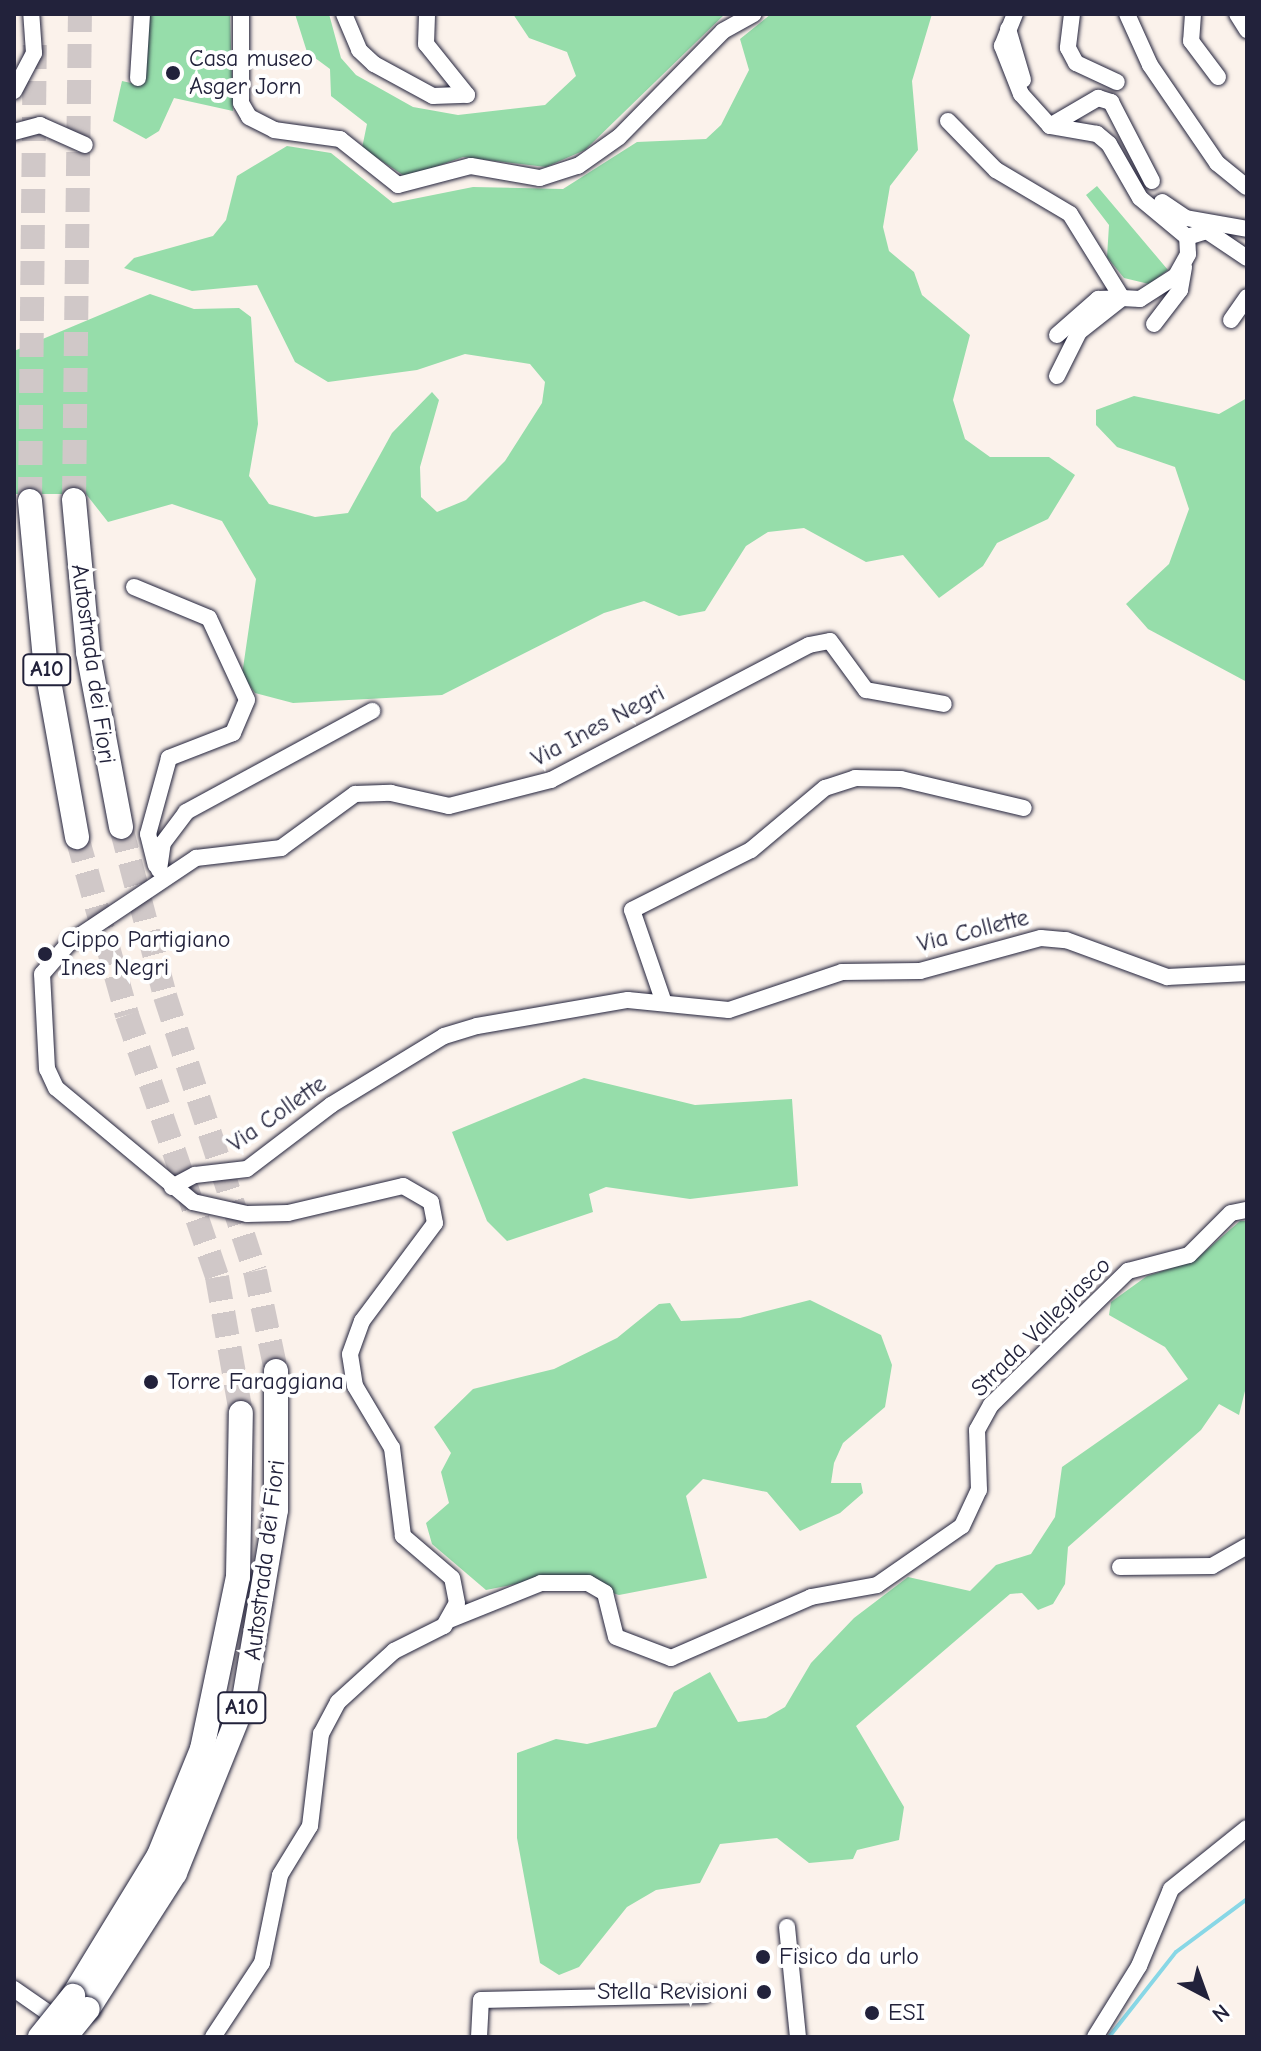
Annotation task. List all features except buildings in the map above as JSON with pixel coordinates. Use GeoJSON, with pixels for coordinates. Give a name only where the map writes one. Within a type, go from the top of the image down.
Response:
{"type":"FeatureCollection","features":[{"type":"Feature","properties":{"kind":"highway","name":"Autostrada dei Fiori"},"geometry":{"type":"LineString","coordinates":[[74,500],[88,652],[121,827]]}},
{"type":"Feature","properties":{"kind":"highway","name":"Autostrada dei Fiori"},"geometry":{"type":"LineString","coordinates":[[30,501],[51,700],[77,837]]}},
{"type":"Feature","properties":{"kind":"highway","name":"Autostrada dei Fiori"},"geometry":{"type":"LineString","coordinates":[[40,2037],[81,2003],[175,1873],[243,1705],[276,1510],[276,1371]]}},
{"type":"Feature","properties":{"kind":"highway","name":"Autostrada dei Fiori"},"geometry":{"type":"LineString","coordinates":[[65,2037],[159,1855],[202,1749],[238,1577],[241,1413]]}},
{"type":"Feature","properties":{"kind":"street"},"geometry":{"type":"LineString","coordinates":[[14,91],[34,53],[31,14]]}},
{"type":"Feature","properties":{"kind":"street"},"geometry":{"type":"LineString","coordinates":[[138,78],[142,14]]}},
{"type":"Feature","properties":{"kind":"street"},"geometry":{"type":"LineString","coordinates":[[241,14],[241,103],[261,126],[340,139],[398,185],[471,166],[540,178],[602,151],[712,41],[732,14]]}},
{"type":"Feature","properties":{"kind":"street"},"geometry":{"type":"LineString","coordinates":[[344,14],[359,50],[374,64],[433,96],[467,95],[426,44],[427,14]]}},
{"type":"Feature","properties":{"kind":"street"},"geometry":{"type":"LineString","coordinates":[[712,41],[754,14]]}},
{"type":"Feature","properties":{"kind":"street"},"geometry":{"type":"LineString","coordinates":[[1072,14],[1068,48],[1076,63],[1117,82]]}},
{"type":"Feature","properties":{"kind":"street"},"geometry":{"type":"LineString","coordinates":[[1127,14],[1150,65],[1217,163],[1247,187]]}},
{"type":"Feature","properties":{"kind":"street"},"geometry":{"type":"LineString","coordinates":[[1193,14],[1191,41],[1218,77]]}},
{"type":"Feature","properties":{"kind":"street"},"geometry":{"type":"LineString","coordinates":[[1237,14],[1247,30]]}},
{"type":"Feature","properties":{"kind":"street"},"geometry":{"type":"LineString","coordinates":[[1011,21],[1023,80]]}},
{"type":"Feature","properties":{"kind":"street"},"geometry":{"type":"LineString","coordinates":[[1011,21],[1002,46],[1008,73],[1050,126],[1097,134],[1140,198],[1187,237]]}},
{"type":"Feature","properties":{"kind":"street"},"geometry":{"type":"LineString","coordinates":[[1050,126],[1098,98],[1111,102],[1152,181]]}},
{"type":"Feature","properties":{"kind":"street"},"geometry":{"type":"LineString","coordinates":[[948,121],[996,170],[1070,214],[1122,298]]}},
{"type":"Feature","properties":{"kind":"street"},"geometry":{"type":"LineString","coordinates":[[14,132],[40,125],[85,145]]}},
{"type":"Feature","properties":{"kind":"street"},"geometry":{"type":"LineString","coordinates":[[1162,202],[1186,218],[1247,229]]}},
{"type":"Feature","properties":{"kind":"street"},"geometry":{"type":"LineString","coordinates":[[1187,237],[1207,231],[1247,258]]}},
{"type":"Feature","properties":{"kind":"street"},"geometry":{"type":"LineString","coordinates":[[1154,324],[1180,290],[1187,237]]}},
{"type":"Feature","properties":{"kind":"street"},"geometry":{"type":"LineString","coordinates":[[1057,335],[1098,299],[1122,298],[1157,290],[1184,261]]}},
{"type":"Feature","properties":{"kind":"street"},"geometry":{"type":"LineString","coordinates":[[1231,320],[1247,297]]}},
{"type":"Feature","properties":{"kind":"street"},"geometry":{"type":"LineString","coordinates":[[1057,376],[1079,332],[1122,298]]}},
{"type":"Feature","properties":{"kind":"street"},"geometry":{"type":"LineString","coordinates":[[134,587],[209,618],[247,700],[233,733],[169,758],[148,834],[160,872]]}},
{"type":"Feature","properties":{"kind":"street","name":"Via Ines Negri"},"geometry":{"type":"LineString","coordinates":[[172,1187],[56,1088],[47,1069],[42,974],[69,943],[160,872],[196,858],[281,848],[355,794],[391,793],[449,806],[551,780],[809,645],[830,641],[866,690],[944,704]]}},
{"type":"Feature","properties":{"kind":"street","name":"Via Ines Negri"},"geometry":{"type":"LineString","coordinates":[[160,872],[186,812],[372,711]]}},
{"type":"Feature","properties":{"kind":"street"},"geometry":{"type":"LineString","coordinates":[[663,1000],[632,910],[751,850],[825,788],[855,778],[901,779],[1024,808]]}},
{"type":"Feature","properties":{"kind":"street","name":"Via Collette"},"geometry":{"type":"LineString","coordinates":[[172,1187],[195,1175],[247,1169],[331,1105],[444,1036],[518,1017],[663,1000],[729,1010],[842,972],[920,971],[1041,938],[1066,940],[1167,977],[1247,973]]}},
{"type":"Feature","properties":{"kind":"street"},"geometry":{"type":"LineString","coordinates":[[172,1187],[193,1202],[247,1214],[288,1213],[403,1186],[431,1202],[435,1223],[426,1242],[362,1321],[350,1354],[355,1386],[392,1448],[403,1536],[457,1584],[449,1620],[394,1651],[338,1702],[321,1734],[310,1826],[280,1875],[262,1963],[213,2037]]}},
{"type":"Feature","properties":{"kind":"street","name":"Strada Vallegiasco"},"geometry":{"type":"LineString","coordinates":[[449,1620],[541,1583],[588,1583],[605,1593],[616,1637],[671,1658],[811,1597],[877,1585],[962,1526],[979,1490],[977,1430],[991,1405],[1128,1271],[1189,1255],[1231,1213],[1247,1210]]}},
{"type":"Feature","properties":{"kind":"street"},"geometry":{"type":"LineString","coordinates":[[1120,1567],[1195,1569],[1247,1546]]}},
{"type":"Feature","properties":{"kind":"street"},"geometry":{"type":"LineString","coordinates":[[1095,2037],[1139,1966],[1171,1889],[1247,1828]]}},
{"type":"Feature","properties":{"kind":"street"},"geometry":{"type":"LineString","coordinates":[[787,1927],[798,2037]]}},
{"type":"Feature","properties":{"kind":"street"},"geometry":{"type":"LineString","coordinates":[[14,1989],[47,2012]]}},
{"type":"Feature","properties":{"kind":"street"},"geometry":{"type":"LineString","coordinates":[[479,2037],[481,2000],[705,1995]]}},
{"type":"Feature","properties":{"kind":"green space"},"geometry":{"type":"Polygon","coordinates":[[[148,14],[230,14],[233,111],[174,98],[159,131],[146,139],[113,121],[122,81],[140,85],[148,14]]]}},
{"type":"Feature","properties":{"kind":"green space"},"geometry":{"type":"Polygon","coordinates":[[[295,14],[329,14],[341,58],[356,75],[413,107],[458,115],[545,105],[576,76],[567,52],[529,38],[513,14],[725,14],[585,150],[546,167],[463,157],[406,177],[362,148],[367,124],[331,96],[330,69],[307,52],[295,14]]]}},
{"type":"Feature","properties":{"kind":"green space"},"geometry":{"type":"Polygon","coordinates":[[[771,14],[932,14],[912,81],[918,150],[890,186],[883,227],[889,251],[914,272],[922,295],[970,335],[953,400],[965,439],[990,457],[1049,457],[1075,475],[1048,519],[997,543],[983,566],[939,598],[903,555],[866,562],[804,528],[768,532],[746,546],[705,611],[679,616],[644,601],[604,613],[442,695],[293,703],[255,693],[242,675],[256,579],[222,521],[172,504],[108,522],[86,494],[14,494],[14,351],[150,294],[194,309],[239,308],[251,317],[258,424],[249,476],[269,504],[315,517],[348,513],[392,433],[432,392],[439,400],[420,467],[421,497],[437,512],[466,500],[505,461],[542,403],[545,382],[530,364],[465,354],[417,370],[328,382],[295,362],[257,285],[192,291],[124,268],[134,258],[213,236],[226,220],[237,176],[287,146],[331,153],[393,203],[473,187],[563,189],[637,142],[706,139],[721,125],[749,70],[740,39],[771,14]]]}},
{"type":"Feature","properties":{"kind":"green space"},"geometry":{"type":"Polygon","coordinates":[[[1097,186],[1168,270],[1149,284],[1124,278],[1107,257],[1109,225],[1086,195],[1097,186]]]}},
{"type":"Feature","properties":{"kind":"green space"},"geometry":{"type":"Polygon","coordinates":[[[1134,396],[1219,414],[1247,398],[1247,682],[1148,629],[1126,604],[1169,564],[1189,509],[1175,467],[1117,447],[1096,425],[1096,410],[1134,396]]]}},
{"type":"Feature","properties":{"kind":"green space"},"geometry":{"type":"Polygon","coordinates":[[[584,1078],[695,1105],[792,1099],[798,1186],[690,1199],[606,1187],[589,1194],[593,1212],[507,1241],[487,1221],[452,1132],[584,1078]]]}},
{"type":"Feature","properties":{"kind":"green space"},"geometry":{"type":"Polygon","coordinates":[[[1240,1221],[1247,1221],[1247,1383],[1239,1415],[1219,1404],[1201,1430],[1068,1547],[1065,1584],[1053,1604],[1038,1610],[1022,1593],[1010,1594],[856,1726],[904,1807],[899,1840],[857,1850],[853,1859],[809,1863],[777,1838],[720,1844],[700,1883],[656,1890],[627,1907],[579,1967],[559,1975],[540,1963],[517,1838],[517,1753],[556,1739],[587,1744],[656,1727],[674,1692],[710,1672],[738,1722],[766,1718],[785,1707],[811,1663],[854,1618],[908,1577],[970,1591],[996,1565],[1031,1554],[1055,1517],[1062,1467],[1188,1379],[1165,1347],[1109,1315],[1111,1302],[1147,1276],[1194,1261],[1240,1221]]]}},
{"type":"Feature","properties":{"kind":"green space"},"geometry":{"type":"Polygon","coordinates":[[[810,1300],[881,1335],[892,1365],[885,1407],[843,1443],[834,1463],[831,1483],[861,1483],[863,1493],[840,1513],[800,1531],[767,1492],[703,1479],[686,1496],[707,1578],[619,1595],[556,1576],[486,1590],[432,1544],[426,1523],[449,1503],[441,1472],[451,1453],[434,1427],[473,1389],[554,1369],[617,1338],[659,1304],[670,1303],[681,1321],[740,1318],[810,1300]]]}},
{"type":"Feature","properties":{"kind":"waterway"},"geometry":{"type":"LineString","coordinates":[[1109,2037],[1176,1952],[1247,1899]]}},
{"type":"Feature","properties":{"kind":"tunnel"},"geometry":{"type":"LineString","coordinates":[[74,500],[80,14]]}},
{"type":"Feature","properties":{"kind":"tunnel"},"geometry":{"type":"LineString","coordinates":[[30,501],[35,36]]}},
{"type":"Feature","properties":{"kind":"tunnel"},"geometry":{"type":"LineString","coordinates":[[121,827],[165,996],[255,1271],[276,1371]]}},
{"type":"Feature","properties":{"kind":"tunnel"},"geometry":{"type":"LineString","coordinates":[[77,837],[127,1015],[217,1277],[241,1413]]}},
{"type":"Feature","properties":{"kind":"place","name":"Casa museo Asger Jorn"},"geometry":{"type":"Point","coordinates":[173,73]}},
{"type":"Feature","properties":{"kind":"place","name":"Cippo Partigiano Ines Negri"},"geometry":{"type":"Point","coordinates":[45,954]}},
{"type":"Feature","properties":{"kind":"place","name":"Torre Faraggiana"},"geometry":{"type":"Point","coordinates":[151,1382]}},
{"type":"Feature","properties":{"kind":"place","name":"Fisico da urlo"},"geometry":{"type":"Point","coordinates":[763,1957]}},
{"type":"Feature","properties":{"kind":"place","name":"Stella Revisioni"},"geometry":{"type":"Point","coordinates":[764,1992]}},
{"type":"Feature","properties":{"kind":"place","name":"ESI"},"geometry":{"type":"Point","coordinates":[872,2013]}}]}
